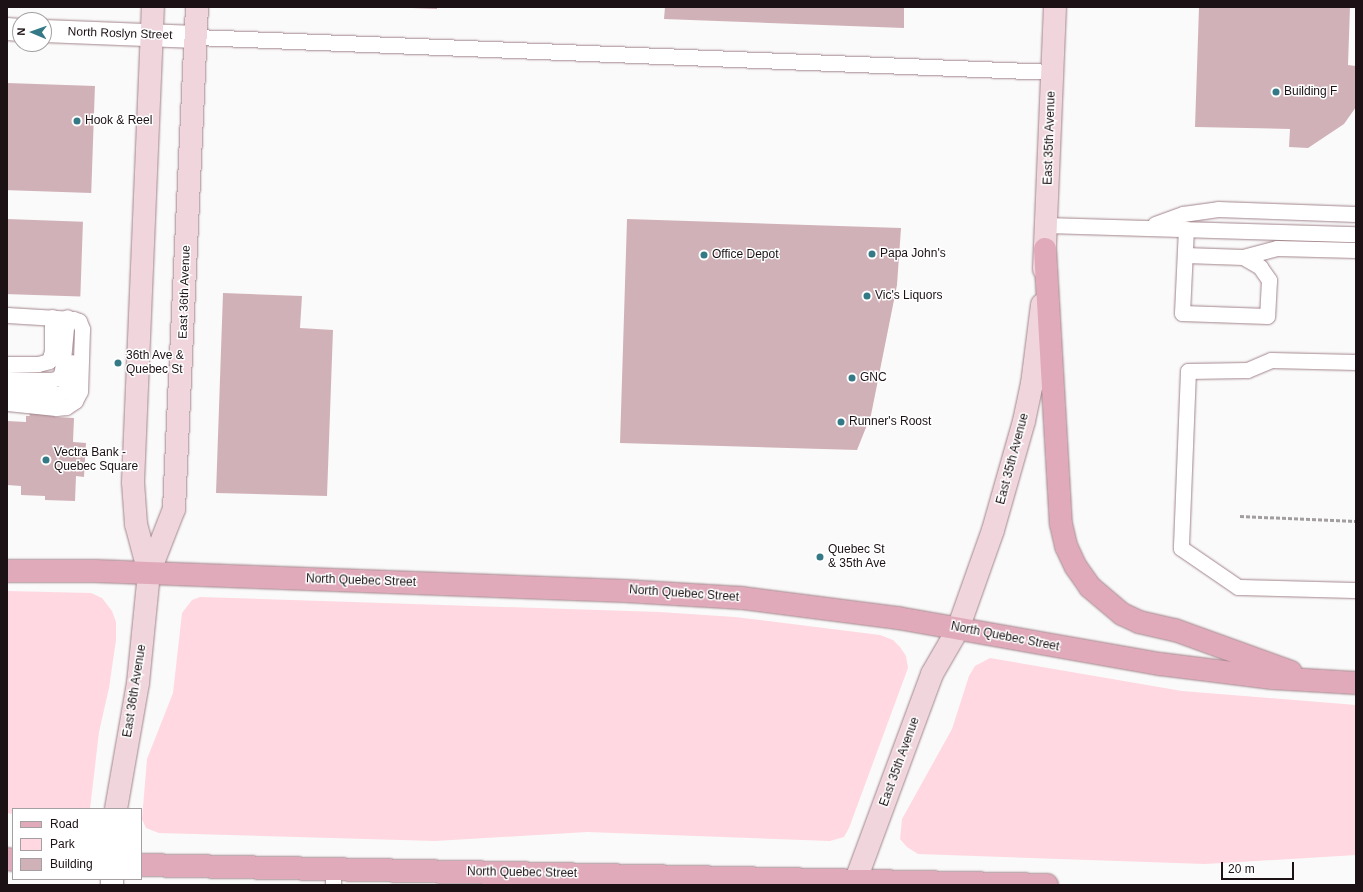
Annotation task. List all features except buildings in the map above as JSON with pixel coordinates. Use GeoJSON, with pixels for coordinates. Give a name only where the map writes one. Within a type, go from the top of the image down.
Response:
{"type":"FeatureCollection","features":[{"type":"Feature","properties":{"kind":"main road"},"geometry":{"type":"LineString","coordinates":[[1045,249],[1061,524],[1066,546],[1076,567],[1090,587],[1122,614],[1139,622],[1175,630],[1317,681]]}},
{"type":"Feature","properties":{"kind":"main road"},"geometry":{"type":"LineString","coordinates":[[7,566],[53,570]]}},
{"type":"Feature","properties":{"kind":"main road","name":"North Quebec Street"},"geometry":{"type":"LineString","coordinates":[[7,571],[53,570],[149,573],[688,594],[828,608],[1160,664],[1317,681],[1356,683]]}},
{"type":"Feature","properties":{"kind":"main road","name":"North Quebec Street"},"geometry":{"type":"LineString","coordinates":[[142,865],[333,877],[1047,885]]}},
{"type":"Feature","properties":{"kind":"street","name":"East 36th Avenue"},"geometry":{"type":"LineString","coordinates":[[149,573],[136,524],[132,482],[153,7]]}},
{"type":"Feature","properties":{"kind":"street","name":"East 36th Avenue"},"geometry":{"type":"LineString","coordinates":[[116,808],[138,683],[149,573],[170,524],[176,483],[197,7]]}},
{"type":"Feature","properties":{"kind":"street","name":"East 35th Avenue"},"geometry":{"type":"LineString","coordinates":[[855,882],[932,674],[958,629],[994,530],[1024,421],[1038,343],[1045,249],[1055,7]]}},
{"type":"Feature","properties":{"kind":"street","name":"North Roslyn Street"},"geometry":{"type":"LineString","coordinates":[[52,31],[196,37]]}},
{"type":"Feature","properties":{"kind":"lane"},"geometry":{"type":"LineString","coordinates":[[196,37],[1052,72]]}},
{"type":"Feature","properties":{"kind":"lane"},"geometry":{"type":"LineString","coordinates":[[1147,228],[1183,214],[1218,209],[1356,214]]}},
{"type":"Feature","properties":{"kind":"lane"},"geometry":{"type":"LineString","coordinates":[[1046,225],[1356,234]]}},
{"type":"Feature","properties":{"kind":"lane"},"geometry":{"type":"LineString","coordinates":[[1186,229],[1182,313],[1267,316],[1269,280],[1260,267],[1243,257]]}},
{"type":"Feature","properties":{"kind":"lane"},"geometry":{"type":"LineString","coordinates":[[1185,254],[1243,257],[1277,248],[1356,250]]}},
{"type":"Feature","properties":{"kind":"lane"},"geometry":{"type":"LineString","coordinates":[[7,315],[64,318],[79,321],[82,329],[80,391],[75,401],[66,407],[56,408],[7,403]]}},
{"type":"Feature","properties":{"kind":"lane"},"geometry":{"type":"LineString","coordinates":[[7,364],[38,364],[49,361],[64,318]]}},
{"type":"Feature","properties":{"kind":"lane"},"geometry":{"type":"LineString","coordinates":[[7,379],[51,380],[59,378],[62,371],[64,318]]}},
{"type":"Feature","properties":{"kind":"lane"},"geometry":{"type":"LineString","coordinates":[[7,389],[15,394],[59,394],[68,389],[71,378],[64,318]]}},
{"type":"Feature","properties":{"kind":"lane"},"geometry":{"type":"LineString","coordinates":[[1356,362],[1271,360],[1247,370],[1188,371],[1181,548],[1238,587],[1356,590]]}},
{"type":"Feature","properties":{"kind":"path"},"geometry":{"type":"LineString","coordinates":[[1240,516],[1356,521]]}},
{"type":"Feature","properties":{"kind":"green space"},"geometry":{"type":"Polygon","coordinates":[[[7,591],[91,593],[102,598],[112,611],[116,622],[116,640],[109,688],[99,732],[90,808],[12,808],[12,814],[7,813],[7,591]]]}},
{"type":"Feature","properties":{"kind":"green space"},"geometry":{"type":"Polygon","coordinates":[[[200,597],[659,612],[735,617],[880,635],[893,640],[900,647],[906,656],[908,668],[849,828],[844,837],[830,841],[587,832],[435,841],[159,833],[146,828],[142,819],[147,759],[173,693],[182,613],[192,600],[200,597]]]}},
{"type":"Feature","properties":{"kind":"green space"},"geometry":{"type":"Polygon","coordinates":[[[990,658],[1182,691],[1356,705],[1356,855],[1205,864],[918,854],[907,847],[900,839],[902,819],[952,729],[969,676],[975,666],[990,658]]]}},
{"type":"Feature","properties":{"kind":"place","name":"Building F"},"geometry":{"type":"Point","coordinates":[1276,92]}},
{"type":"Feature","properties":{"kind":"place","name":"Hook & Reel"},"geometry":{"type":"Point","coordinates":[77,121]}},
{"type":"Feature","properties":{"kind":"place","name":"Papa John's"},"geometry":{"type":"Point","coordinates":[872,254]}},
{"type":"Feature","properties":{"kind":"place","name":"Office Depot"},"geometry":{"type":"Point","coordinates":[704,255]}},
{"type":"Feature","properties":{"kind":"place","name":"Vic's Liquors"},"geometry":{"type":"Point","coordinates":[867,296]}},
{"type":"Feature","properties":{"kind":"place","name":"36th Ave & Quebec St"},"geometry":{"type":"Point","coordinates":[118,363]}},
{"type":"Feature","properties":{"kind":"place","name":"GNC"},"geometry":{"type":"Point","coordinates":[852,378]}},
{"type":"Feature","properties":{"kind":"place","name":"Runner's Roost"},"geometry":{"type":"Point","coordinates":[841,422]}},
{"type":"Feature","properties":{"kind":"place","name":"Vectra Bank - Quebec Square"},"geometry":{"type":"Point","coordinates":[46,460]}},
{"type":"Feature","properties":{"kind":"place","name":"Quebec St & 35th Ave"},"geometry":{"type":"Point","coordinates":[820,557]}}]}
